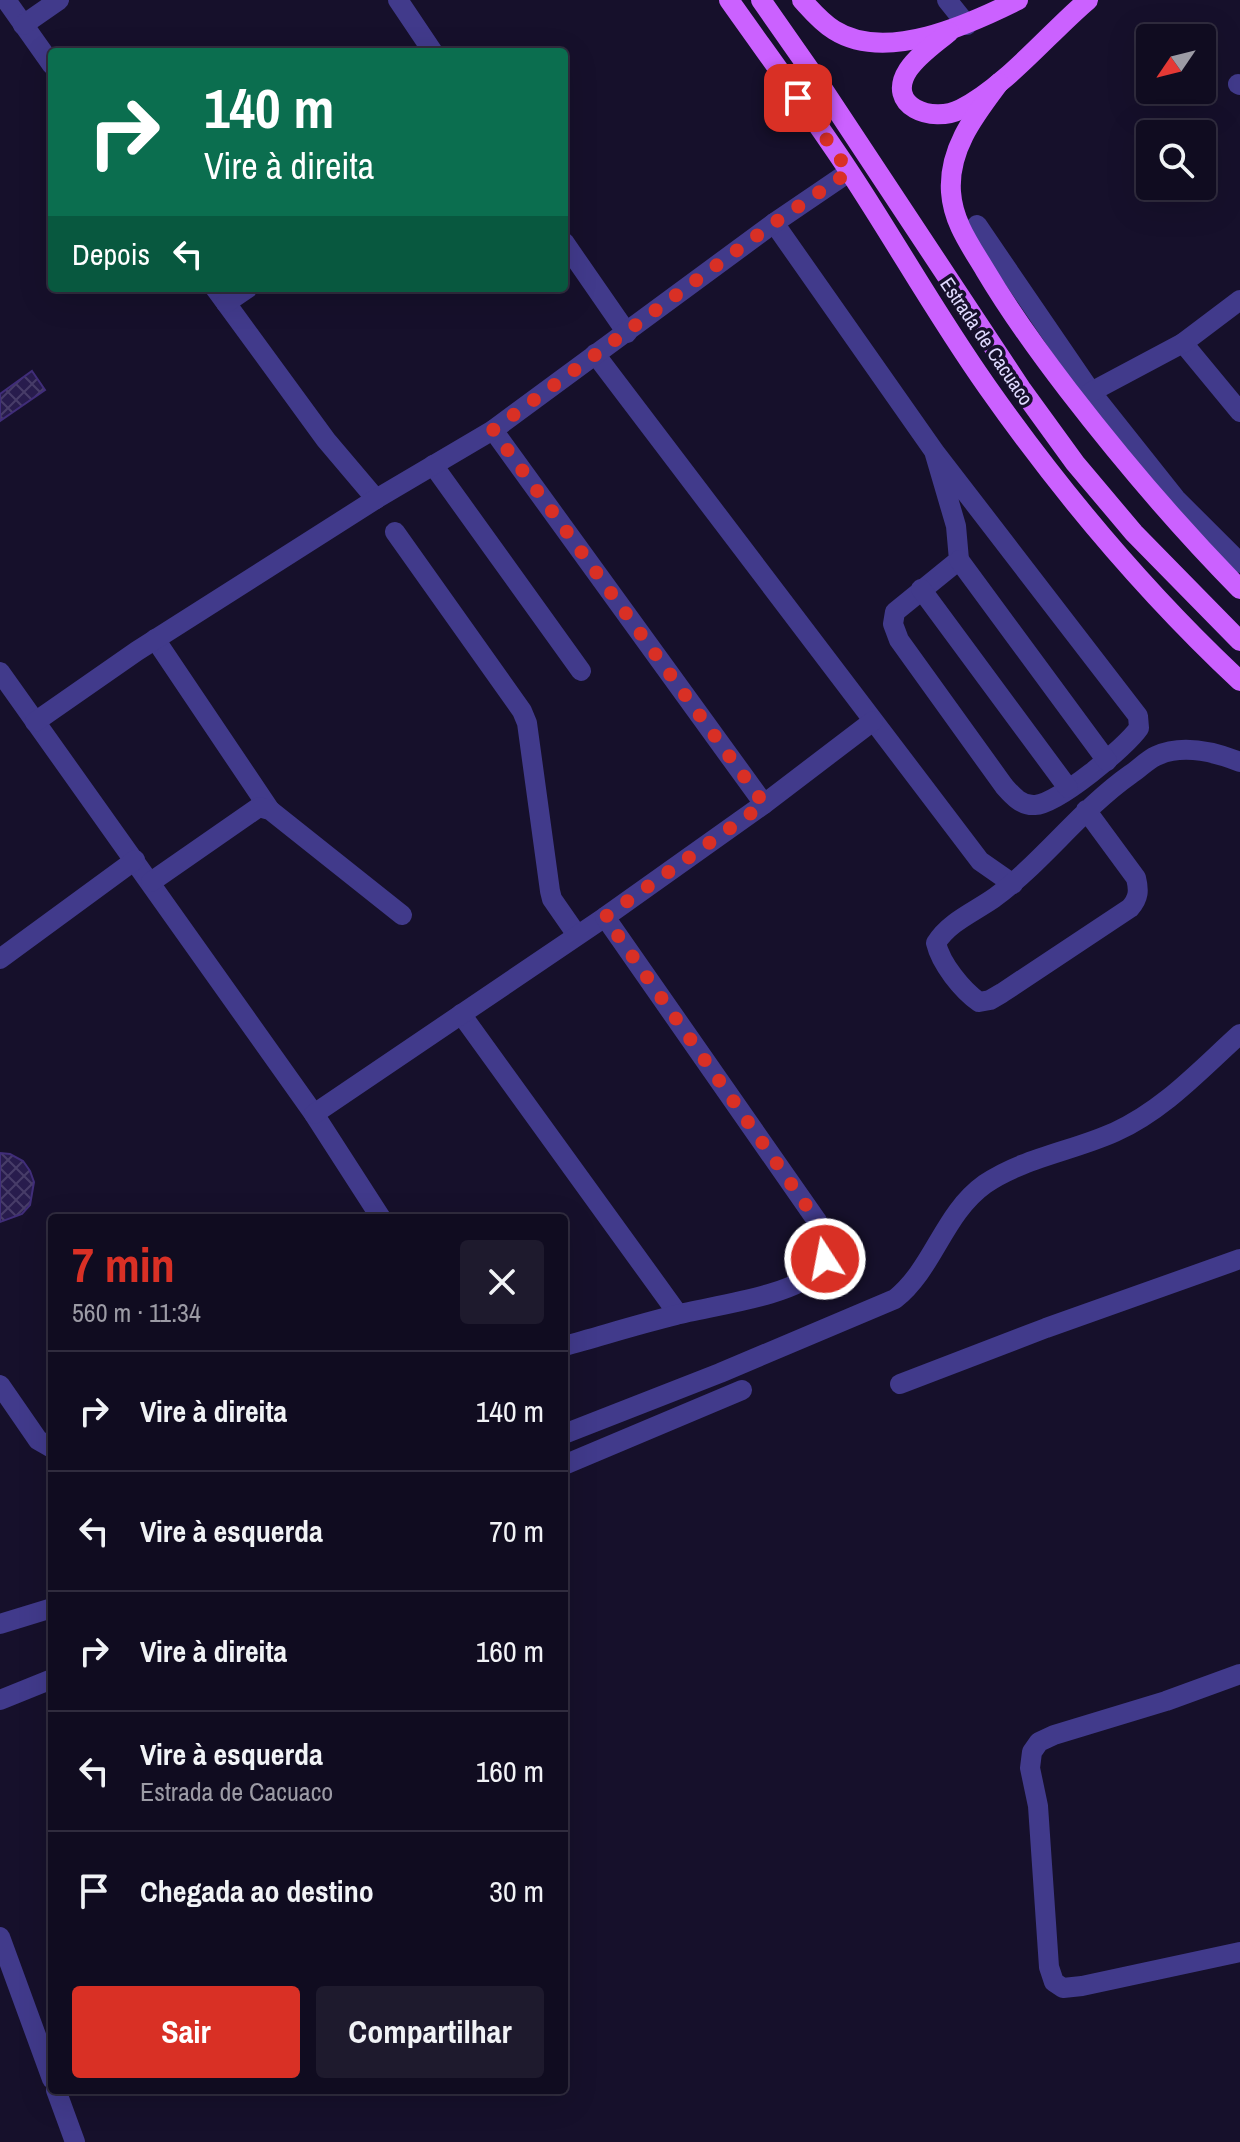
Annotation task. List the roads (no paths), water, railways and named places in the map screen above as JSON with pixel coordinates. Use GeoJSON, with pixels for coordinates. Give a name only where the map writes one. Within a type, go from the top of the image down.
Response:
{"type":"FeatureCollection","features":[{"type":"Feature","properties":{"kind":"main road","name":"Estrada de Cacuaco"},"geometry":{"type":"LineString","coordinates":[[729,0],[849,172],[1023,437],[1100,534],[1186,628],[1240,681]]}},
{"type":"Feature","properties":{"kind":"main road","name":"Estrada de Cacuaco"},"geometry":{"type":"LineString","coordinates":[[761,0],[1022,390],[1075,463],[1134,533],[1240,641]]}},
{"type":"Feature","properties":{"kind":"main road"},"geometry":{"type":"LineString","coordinates":[[802,0],[836,32],[858,39],[904,41],[958,28],[1018,0]]}},
{"type":"Feature","properties":{"kind":"main road"},"geometry":{"type":"LineString","coordinates":[[958,28],[907,71],[904,93],[910,106],[923,114],[953,113],[999,83],[1088,0]]}},
{"type":"Feature","properties":{"kind":"main road"},"geometry":{"type":"LineString","coordinates":[[999,83],[966,129],[953,167],[951,195],[963,234],[1011,314],[1079,404],[1147,490],[1240,589]]}},
{"type":"Feature","properties":{"kind":"street"},"geometry":{"type":"LineString","coordinates":[[6,0],[48,59]]}},
{"type":"Feature","properties":{"kind":"street"},"geometry":{"type":"LineString","coordinates":[[23,25],[59,0]]}},
{"type":"Feature","properties":{"kind":"street"},"geometry":{"type":"LineString","coordinates":[[398,0],[430,48]]}},
{"type":"Feature","properties":{"kind":"street"},"geometry":{"type":"LineString","coordinates":[[947,0],[958,28]]}},
{"type":"Feature","properties":{"kind":"street"},"geometry":{"type":"LineString","coordinates":[[35,722],[155,639],[376,499],[493,430],[774,223],[849,172]]}},
{"type":"Feature","properties":{"kind":"street"},"geometry":{"type":"LineString","coordinates":[[774,223],[934,451],[1138,716],[1139,728],[1132,739],[1107,761],[1068,788],[1035,805],[1023,803],[1004,786],[899,640],[893,624],[895,612],[959,560]]}},
{"type":"Feature","properties":{"kind":"street"},"geometry":{"type":"LineString","coordinates":[[977,225],[1091,392],[1176,499],[1240,563]]}},
{"type":"Feature","properties":{"kind":"street"},"geometry":{"type":"LineString","coordinates":[[568,248],[627,333]]}},
{"type":"Feature","properties":{"kind":"street"},"geometry":{"type":"LineString","coordinates":[[220,296],[317,427],[376,499]]}},
{"type":"Feature","properties":{"kind":"street"},"geometry":{"type":"LineString","coordinates":[[1091,392],[1183,343],[1240,300]]}},
{"type":"Feature","properties":{"kind":"street"},"geometry":{"type":"LineString","coordinates":[[1183,343],[1240,412]]}},
{"type":"Feature","properties":{"kind":"street"},"geometry":{"type":"LineString","coordinates":[[595,354],[980,861],[1013,884]]}},
{"type":"Feature","properties":{"kind":"street"},"geometry":{"type":"LineString","coordinates":[[493,430],[764,804]]}},
{"type":"Feature","properties":{"kind":"street"},"geometry":{"type":"LineString","coordinates":[[934,451],[956,526],[959,560],[1107,761]]}},
{"type":"Feature","properties":{"kind":"street"},"geometry":{"type":"LineString","coordinates":[[433,465],[581,671]]}},
{"type":"Feature","properties":{"kind":"street"},"geometry":{"type":"LineString","coordinates":[[395,532],[522,711],[527,723],[552,899],[577,935]]}},
{"type":"Feature","properties":{"kind":"street"},"geometry":{"type":"LineString","coordinates":[[921,589],[1068,788]]}},
{"type":"Feature","properties":{"kind":"street"},"geometry":{"type":"LineString","coordinates":[[155,639],[270,810],[402,915]]}},
{"type":"Feature","properties":{"kind":"street"},"geometry":{"type":"LineString","coordinates":[[0,672],[314,1114],[378,1214]]}},
{"type":"Feature","properties":{"kind":"street"},"geometry":{"type":"LineString","coordinates":[[314,1114],[605,917],[764,804],[873,721]]}},
{"type":"Feature","properties":{"kind":"street"},"geometry":{"type":"LineString","coordinates":[[1086,810],[1136,878],[1139,888],[1137,900],[1130,908],[990,1000],[979,1002],[970,995],[939,954],[936,943],[950,926],[1013,884],[1086,810],[1156,756],[1185,750],[1220,754],[1240,762]]}},
{"type":"Feature","properties":{"kind":"street"},"geometry":{"type":"LineString","coordinates":[[151,882],[259,807],[270,810]]}},
{"type":"Feature","properties":{"kind":"street"},"geometry":{"type":"LineString","coordinates":[[0,959],[135,860]]}},
{"type":"Feature","properties":{"kind":"street"},"geometry":{"type":"LineString","coordinates":[[980,861],[984,905]]}},
{"type":"Feature","properties":{"kind":"street"},"geometry":{"type":"LineString","coordinates":[[568,1345],[678,1314],[771,1294],[813,1274],[825,1259],[825,1239],[817,1221],[605,917]]}},
{"type":"Feature","properties":{"kind":"street"},"geometry":{"type":"LineString","coordinates":[[461,1014],[678,1314]]}},
{"type":"Feature","properties":{"kind":"street"},"geometry":{"type":"LineString","coordinates":[[568,1432],[734,1368],[895,1299],[917,1278],[954,1215],[984,1185],[1005,1172],[1099,1139],[1144,1116],[1173,1095],[1240,1034]]}},
{"type":"Feature","properties":{"kind":"street"},"geometry":{"type":"LineString","coordinates":[[900,1384],[1240,1259]]}},
{"type":"Feature","properties":{"kind":"street"},"geometry":{"type":"LineString","coordinates":[[0,1385],[38,1440],[48,1446]]}},
{"type":"Feature","properties":{"kind":"street"},"geometry":{"type":"LineString","coordinates":[[568,1463],[742,1390]]}},
{"type":"Feature","properties":{"kind":"street"},"geometry":{"type":"LineString","coordinates":[[0,1624],[48,1609]]}},
{"type":"Feature","properties":{"kind":"street"},"geometry":{"type":"LineString","coordinates":[[1240,1674],[1046,1738],[1032,1752],[1030,1768],[1038,1806],[1048,1951],[1054,1982],[1063,1988],[1082,1986],[1240,1952]]}},
{"type":"Feature","properties":{"kind":"street"},"geometry":{"type":"LineString","coordinates":[[0,1700],[48,1681]]}},
{"type":"Feature","properties":{"kind":"street"},"geometry":{"type":"LineString","coordinates":[[0,1937],[48,2068]]}},
{"type":"Feature","properties":{"kind":"street"},"geometry":{"type":"LineString","coordinates":[[57,2094],[75,2142]]}}]}
